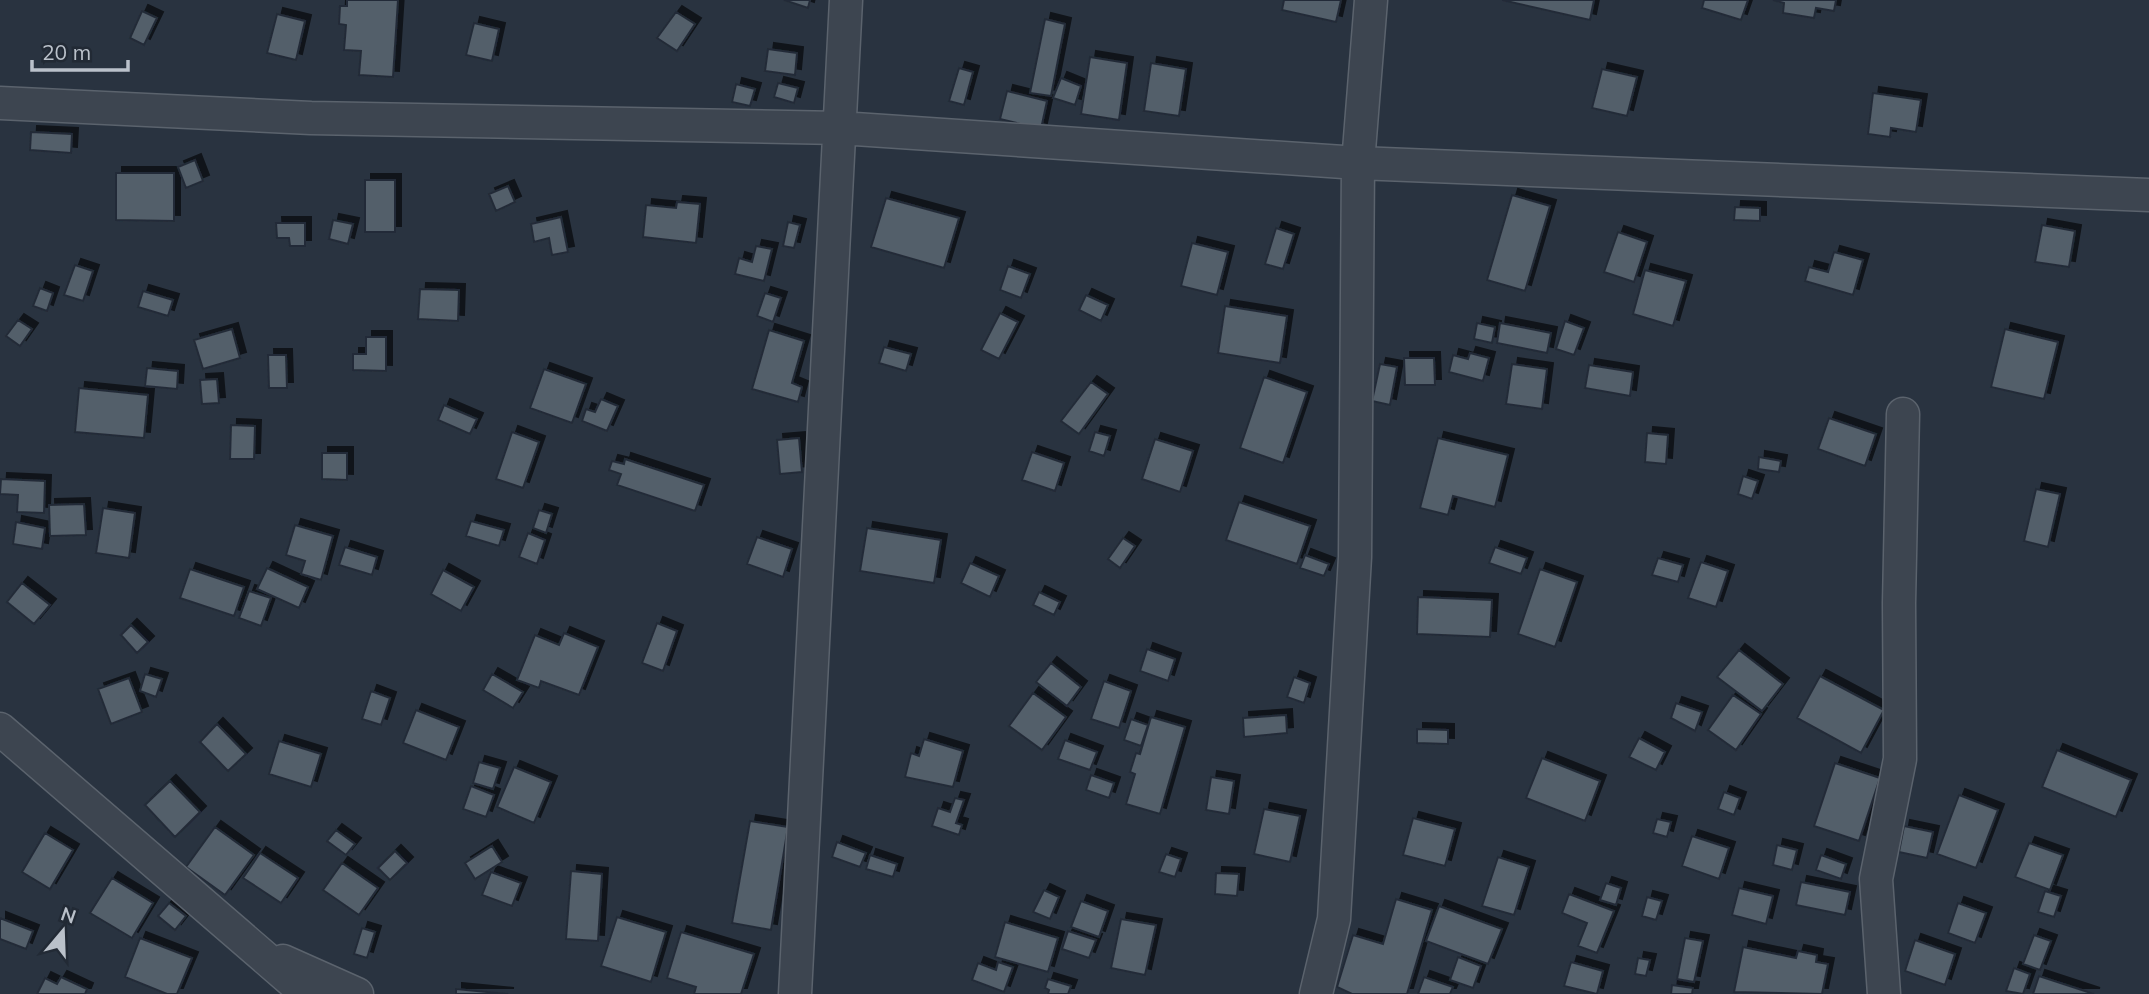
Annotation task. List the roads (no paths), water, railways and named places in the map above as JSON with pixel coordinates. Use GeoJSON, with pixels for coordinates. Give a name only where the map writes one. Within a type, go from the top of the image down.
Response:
{"type":"FeatureCollection","features":[{"type":"Feature","properties":{"kind":"street"},"geometry":{"type":"LineString","coordinates":[[795,994],[846,0]]}},
{"type":"Feature","properties":{"kind":"street"},"geometry":{"type":"LineString","coordinates":[[1317,994],[1334,919],[1355,557],[1358,163],[1371,0]]}},
{"type":"Feature","properties":{"kind":"street"},"geometry":{"type":"LineString","coordinates":[[0,103],[311,118],[840,128],[1358,163],[2149,195]]}},
{"type":"Feature","properties":{"kind":"street"},"geometry":{"type":"LineString","coordinates":[[1884,994],[1876,879],[1900,759],[1899,603],[1903,414]]}},
{"type":"Feature","properties":{"kind":"street"},"geometry":{"type":"LineString","coordinates":[[0,729],[307,994]]}},
{"type":"Feature","properties":{"kind":"street"},"geometry":{"type":"LineString","coordinates":[[259,950],[357,994]]}}]}
